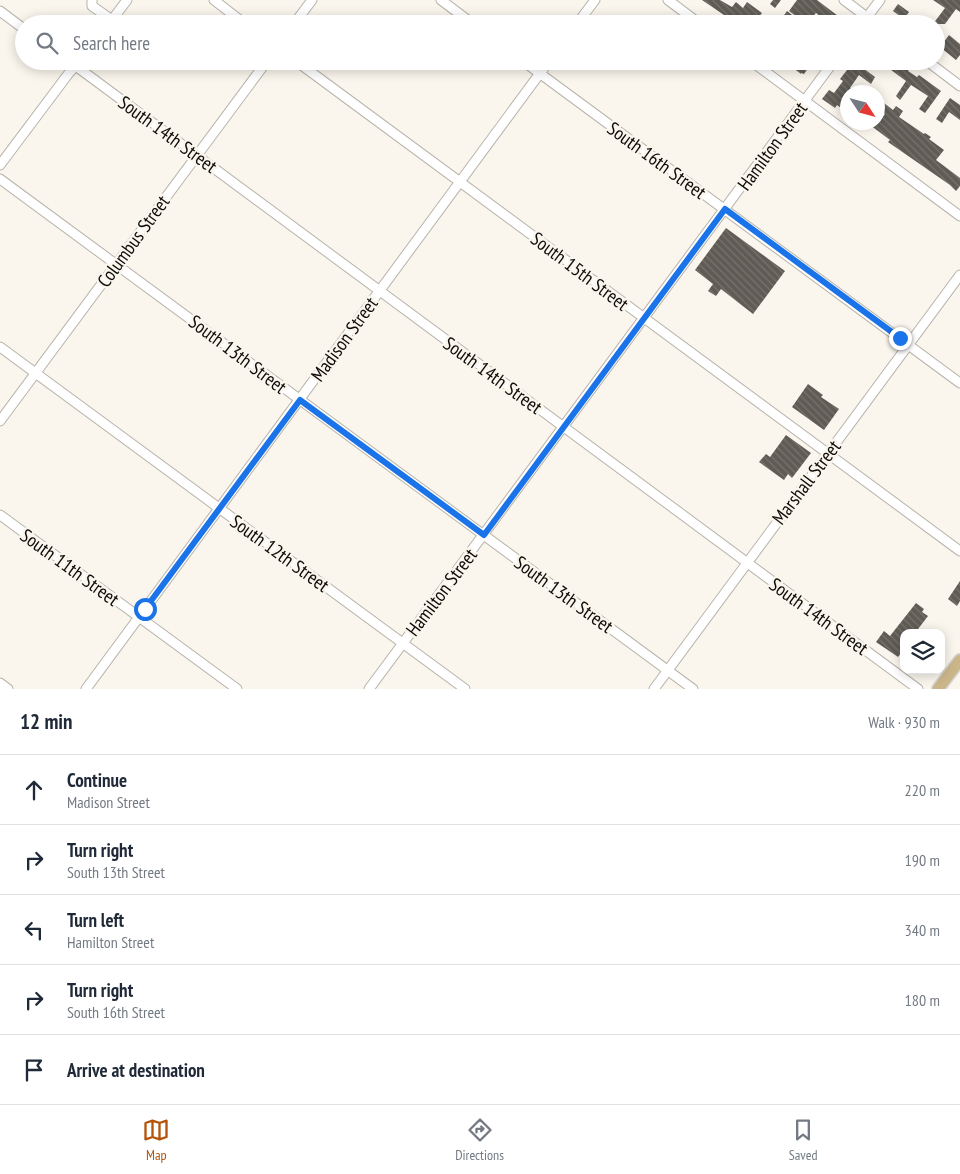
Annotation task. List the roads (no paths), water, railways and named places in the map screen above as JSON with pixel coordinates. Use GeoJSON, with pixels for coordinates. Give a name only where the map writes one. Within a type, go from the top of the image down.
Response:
{"type":"FeatureCollection","features":[{"type":"Feature","properties":{"kind":"main road"},"geometry":{"type":"LineString","coordinates":[[938,689],[960,660]]}},
{"type":"Feature","properties":{"kind":"street"},"geometry":{"type":"LineString","coordinates":[[92,0],[92,6],[103,15]]}},
{"type":"Feature","properties":{"kind":"street"},"geometry":{"type":"LineString","coordinates":[[116,15],[127,0]]}},
{"type":"Feature","properties":{"kind":"street"},"geometry":{"type":"LineString","coordinates":[[214,0],[234,15]]}},
{"type":"Feature","properties":{"kind":"street"},"geometry":{"type":"LineString","coordinates":[[301,15],[312,0]]}},
{"type":"Feature","properties":{"kind":"street"},"geometry":{"type":"LineString","coordinates":[[441,0],[461,15]]}},
{"type":"Feature","properties":{"kind":"street"},"geometry":{"type":"LineString","coordinates":[[584,15],[595,0]]}},
{"type":"Feature","properties":{"kind":"street"},"geometry":{"type":"LineString","coordinates":[[668,0],[688,15]]}},
{"type":"Feature","properties":{"kind":"street"},"geometry":{"type":"LineString","coordinates":[[844,0],[860,15]]}},
{"type":"Feature","properties":{"kind":"street"},"geometry":{"type":"LineString","coordinates":[[869,15],[880,0]]}},
{"type":"Feature","properties":{"kind":"street"},"geometry":{"type":"LineString","coordinates":[[0,11],[15,22]]}},
{"type":"Feature","properties":{"kind":"street"},"geometry":{"type":"LineString","coordinates":[[0,165],[70,70]]}},
{"type":"Feature","properties":{"kind":"street","name":"South 14th Street"},"geometry":{"type":"LineString","coordinates":[[84,70],[196,155],[918,689]]}},
{"type":"Feature","properties":{"kind":"street","name":"Columbus Street"},"geometry":{"type":"LineString","coordinates":[[0,421],[259,70]]}},
{"type":"Feature","properties":{"kind":"street","name":"South 15th Street"},"geometry":{"type":"LineString","coordinates":[[308,70],[960,551]]}},
{"type":"Feature","properties":{"kind":"street","name":"South 16th Street"},"geometry":{"type":"LineString","coordinates":[[535,70],[960,383]]}},
{"type":"Feature","properties":{"kind":"street","name":"Madison Street"},"geometry":{"type":"LineString","coordinates":[[86,689],[543,70]]}},
{"type":"Feature","properties":{"kind":"street"},"geometry":{"type":"LineString","coordinates":[[763,70],[960,216]]}},
{"type":"Feature","properties":{"kind":"street","name":"Hamilton Street"},"geometry":{"type":"LineString","coordinates":[[370,689],[827,70]]}},
{"type":"Feature","properties":{"kind":"street"},"geometry":{"type":"LineString","coordinates":[[939,70],[960,86]]}},
{"type":"Feature","properties":{"kind":"street","name":"South 13th Street"},"geometry":{"type":"LineString","coordinates":[[0,179],[693,689]]}},
{"type":"Feature","properties":{"kind":"street","name":"Marshall Street"},"geometry":{"type":"LineString","coordinates":[[654,689],[746,562],[960,275]]}},
{"type":"Feature","properties":{"kind":"street","name":"South 12th Street"},"geometry":{"type":"LineString","coordinates":[[0,346],[464,689]]}},
{"type":"Feature","properties":{"kind":"street","name":"South 11th Street"},"geometry":{"type":"LineString","coordinates":[[0,516],[237,689]]}},
{"type":"Feature","properties":{"kind":"street"},"geometry":{"type":"LineString","coordinates":[[0,683],[8,689]]}}]}
